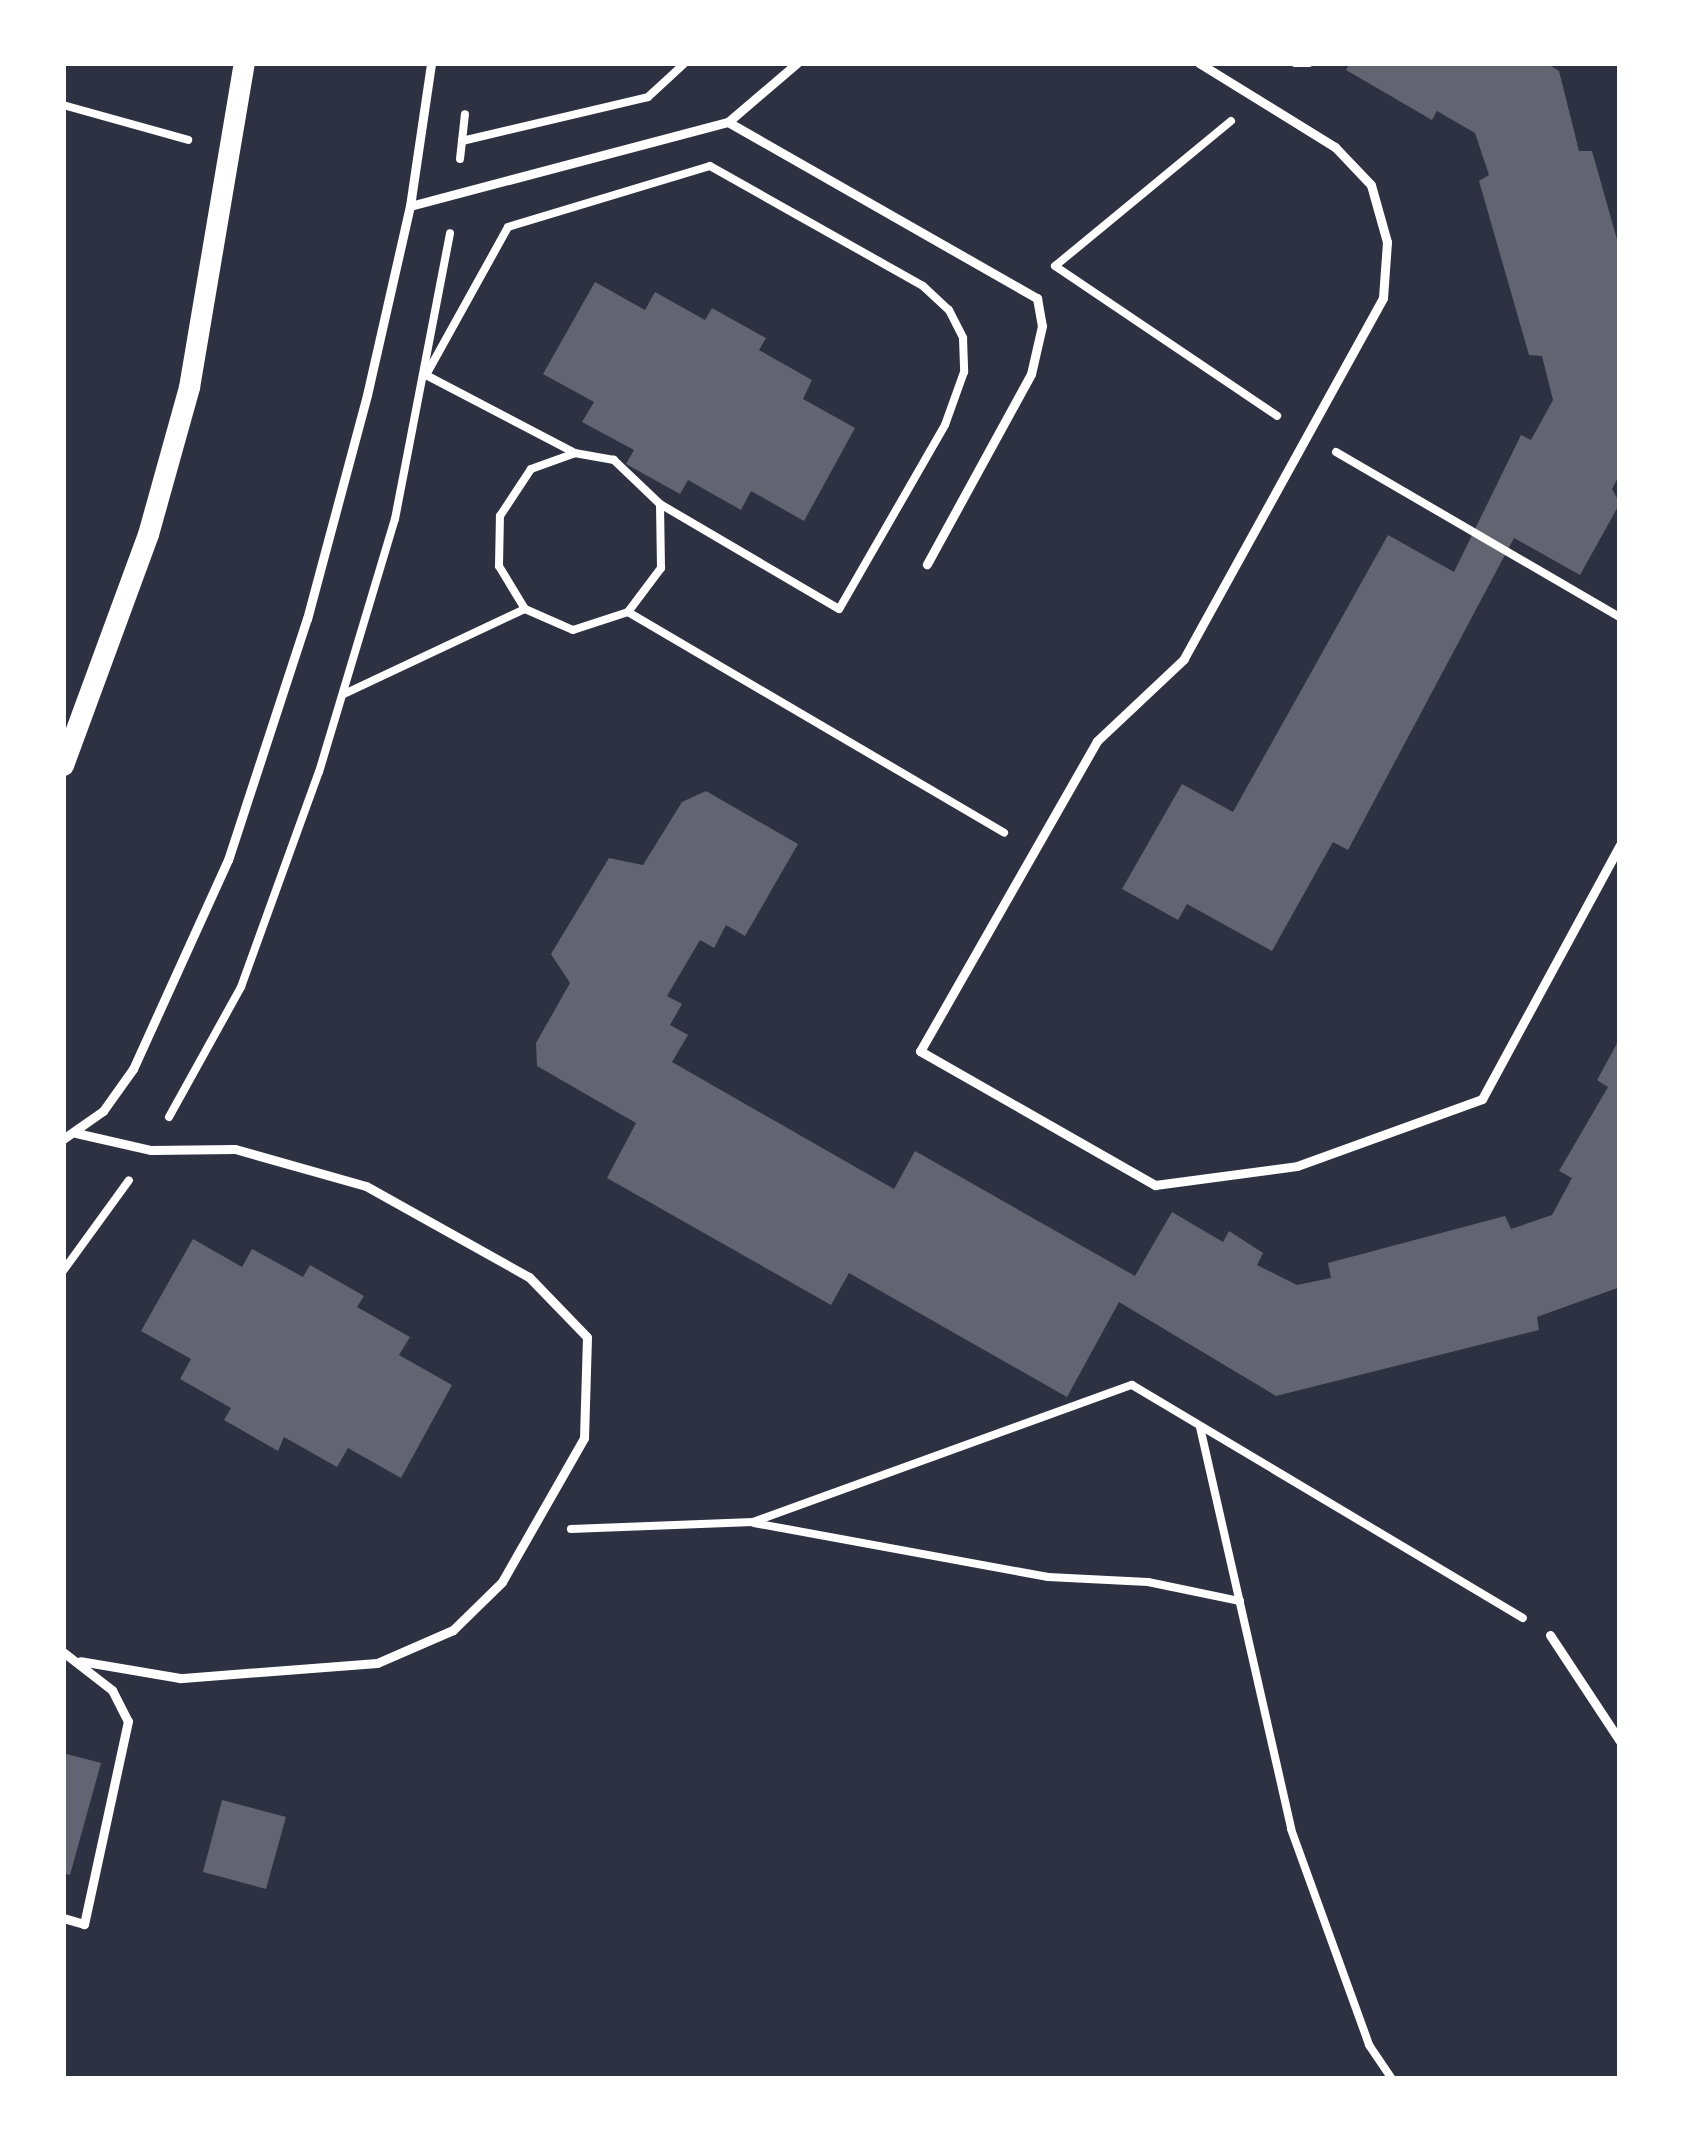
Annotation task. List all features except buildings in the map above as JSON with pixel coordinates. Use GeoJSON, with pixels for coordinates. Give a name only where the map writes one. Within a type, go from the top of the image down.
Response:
{"type":"FeatureCollection","features":[{"type":"Feature","properties":{"kind":"street"},"geometry":{"type":"LineString","coordinates":[[63,764],[154,513],[189,387],[234,150],[244,63]]}},
{"type":"Feature","properties":{"kind":"lane"},"geometry":{"type":"LineString","coordinates":[[63,1139],[76,1133],[134,1070],[228,860],[307,619],[410,206],[431,63]]}},
{"type":"Feature","properties":{"kind":"lane"},"geometry":{"type":"LineString","coordinates":[[410,206],[728,122],[797,63]]}},
{"type":"Feature","properties":{"kind":"lane"},"geometry":{"type":"LineString","coordinates":[[1199,63],[1335,147],[1371,185],[1387,242],[1383,298],[1184,658],[1097,741],[920,1051],[1155,1185],[1297,1166],[1482,1099],[1620,845]]}},
{"type":"Feature","properties":{"kind":"lane"},"geometry":{"type":"LineString","coordinates":[[728,122],[1037,298],[1042,326],[1031,374],[927,564]]}},
{"type":"Feature","properties":{"kind":"lane"},"geometry":{"type":"LineString","coordinates":[[63,1652],[80,1660],[180,1678],[377,1663],[452,1630],[502,1582],[537,1530],[584,1438],[587,1337],[529,1277],[366,1186],[235,1149],[152,1150],[76,1133]]}},
{"type":"Feature","properties":{"kind":"lane"},"geometry":{"type":"LineString","coordinates":[[1550,1635],[1620,1741]]}},
{"type":"Feature","properties":{"kind":"lane"},"geometry":{"type":"LineString","coordinates":[[63,1918],[84,1924],[128,1721],[112,1690],[80,1660]]}},
{"type":"Feature","properties":{"kind":"path"},"geometry":{"type":"LineString","coordinates":[[462,141],[648,97],[685,63]]}},
{"type":"Feature","properties":{"kind":"path"},"geometry":{"type":"LineString","coordinates":[[1295,63],[1307,66]]}},
{"type":"Feature","properties":{"kind":"path"},"geometry":{"type":"LineString","coordinates":[[1307,66],[1260,97],[1055,266],[1307,436],[1620,616]]}},
{"type":"Feature","properties":{"kind":"path"},"geometry":{"type":"LineString","coordinates":[[63,105],[234,150]]}},
{"type":"Feature","properties":{"kind":"path"},"geometry":{"type":"LineString","coordinates":[[710,166],[922,286],[950,310],[963,338],[964,373],[945,425],[839,609],[660,504],[614,460],[575,453],[426,375],[508,227],[710,166]]}},
{"type":"Feature","properties":{"kind":"path"},"geometry":{"type":"LineString","coordinates":[[575,453],[531,469],[500,516],[499,566],[525,609],[573,630],[628,612],[661,568],[660,504]]}},
{"type":"Feature","properties":{"kind":"path"},"geometry":{"type":"LineString","coordinates":[[342,695],[525,609]]}},
{"type":"Feature","properties":{"kind":"path"},"geometry":{"type":"LineString","coordinates":[[628,612],[959,813],[1036,848]]}},
{"type":"Feature","properties":{"kind":"path"},"geometry":{"type":"LineString","coordinates":[[753,1522],[1132,1385],[1550,1635]]}},
{"type":"Feature","properties":{"kind":"path"},"geometry":{"type":"LineString","coordinates":[[1199,1425],[1291,1829],[1369,2045],[1392,2079]]}},
{"type":"Feature","properties":{"kind":"path"},"geometry":{"type":"LineString","coordinates":[[537,1530],[753,1522],[1048,1577],[1148,1582],[1240,1601]]}}]}
